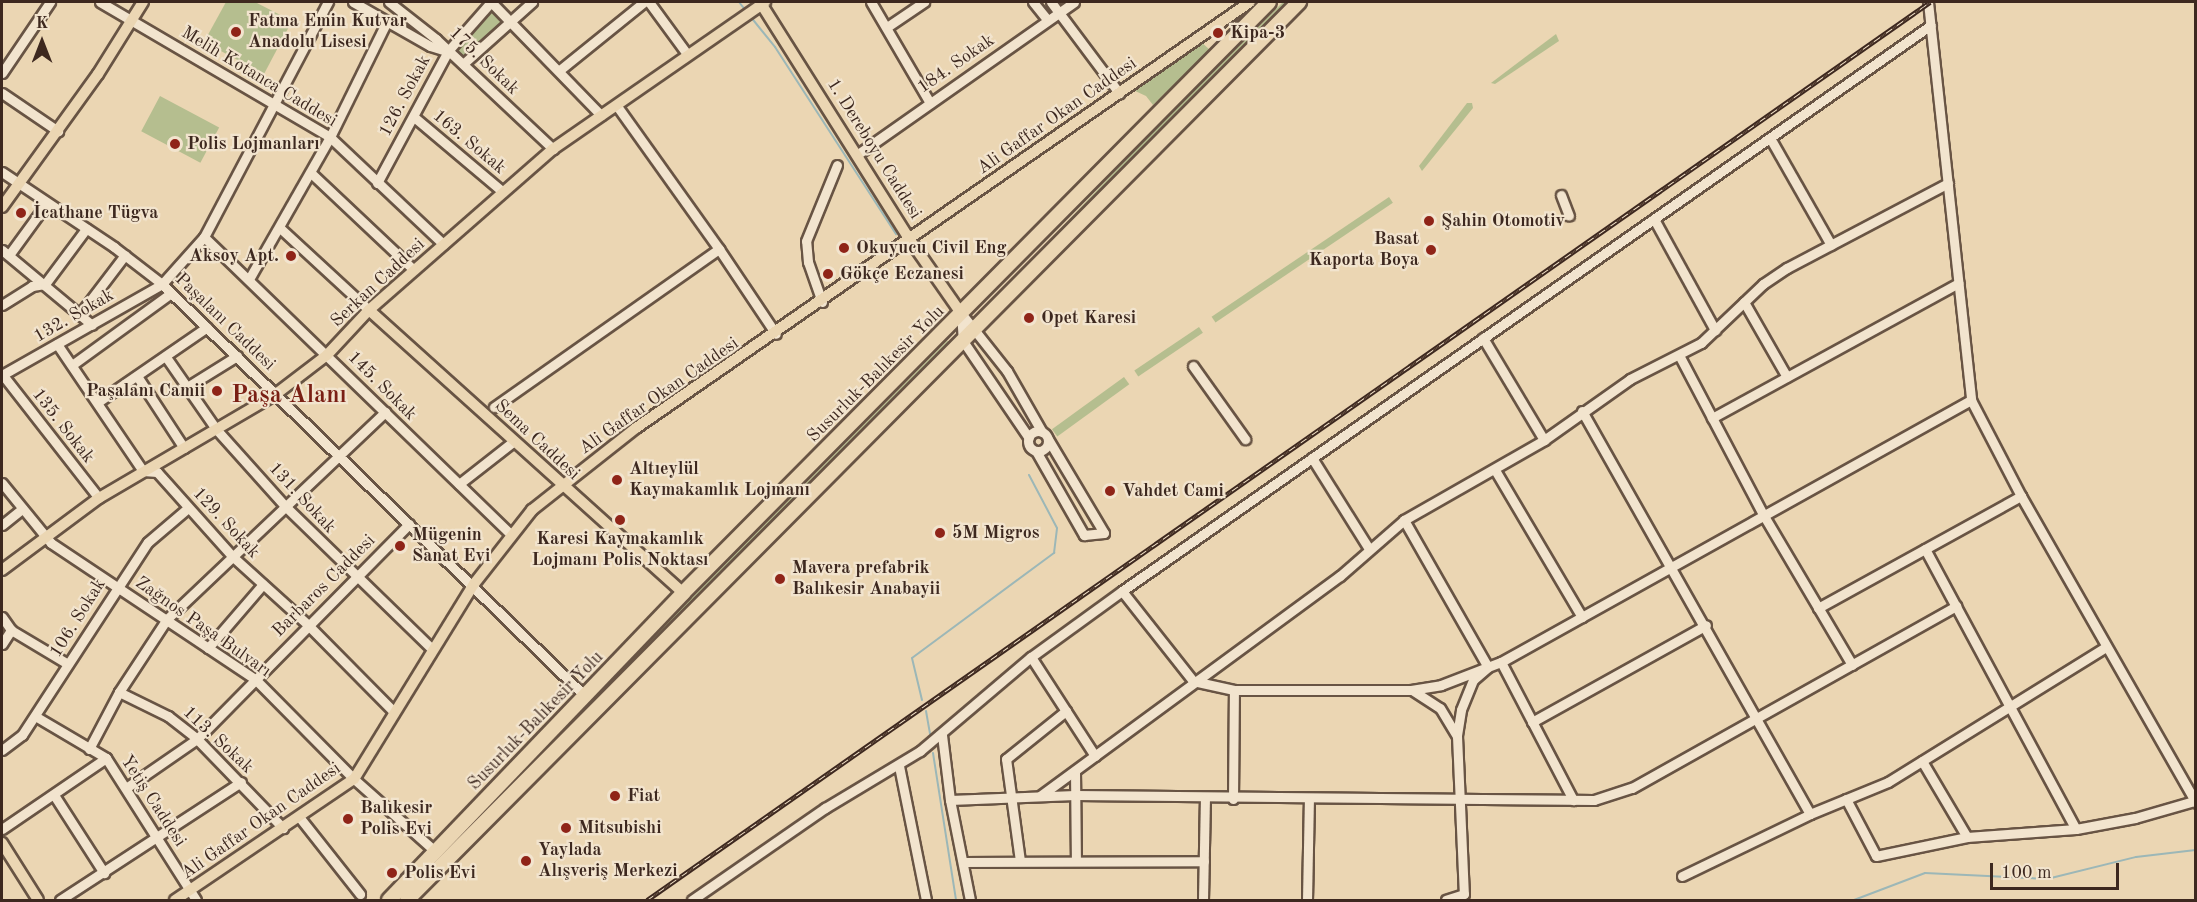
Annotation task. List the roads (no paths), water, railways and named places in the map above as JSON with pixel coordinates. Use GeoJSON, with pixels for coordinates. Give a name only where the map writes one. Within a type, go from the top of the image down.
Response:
{"type":"FeatureCollection","features":[{"type":"Feature","properties":{"kind":"highway","name":"Susurluk-Balıkesir Yolu"},"geometry":{"type":"LineString","coordinates":[[389,900],[683,593],[1269,2]]}},
{"type":"Feature","properties":{"kind":"highway","name":"Susurluk-Balıkesir Yolu"},"geometry":{"type":"LineString","coordinates":[[407,900],[1299,2]]}},
{"type":"Feature","properties":{"kind":"highway","name":"Susurluk-Balıkesir Yolu"},"geometry":{"type":"LineString","coordinates":[[417,900],[480,829]]}},
{"type":"Feature","properties":{"kind":"highway","name":"Susurluk-Balıkesir Yolu"},"geometry":{"type":"LineString","coordinates":[[383,900],[436,852]]}},
{"type":"Feature","properties":{"kind":"main road"},"geometry":{"type":"LineString","coordinates":[[2,207],[58,131],[143,2]]}},
{"type":"Feature","properties":{"kind":"main road","name":"Serkan Caddesi"},"geometry":{"type":"LineString","coordinates":[[2,570],[44,535],[99,498],[276,394],[327,355],[369,310],[553,149],[763,2]]}},
{"type":"Feature","properties":{"kind":"main road","name":"1. Dereboyu Caddesi"},"geometry":{"type":"LineString","coordinates":[[763,2],[910,240],[961,313]]}},
{"type":"Feature","properties":{"kind":"main road","name":"Ali Gaffar Okan Caddesi"},"geometry":{"type":"LineString","coordinates":[[175,900],[193,896],[354,778],[431,648],[474,584],[510,534],[562,486],[636,428],[776,334],[1250,2]]}},
{"type":"Feature","properties":{"kind":"main road","name":"Sema Caddesi"},"geometry":{"type":"LineString","coordinates":[[369,310],[683,593]]}},
{"type":"Feature","properties":{"kind":"main road"},"geometry":{"type":"LineString","coordinates":[[2,843],[39,900]]}},
{"type":"Feature","properties":{"kind":"street"},"geometry":{"type":"LineString","coordinates":[[2,73],[50,2]]}},
{"type":"Feature","properties":{"kind":"street","name":"Melih Kotanca Caddesi"},"geometry":{"type":"LineString","coordinates":[[100,2],[274,102],[330,137],[444,244]]}},
{"type":"Feature","properties":{"kind":"street","name":"132. Sokak"},"geometry":{"type":"LineString","coordinates":[[2,375],[162,284],[204,237],[328,2]]}},
{"type":"Feature","properties":{"kind":"street"},"geometry":{"type":"LineString","coordinates":[[352,2],[430,46],[448,51]]}},
{"type":"Feature","properties":{"kind":"street","name":"175. Sokak"},"geometry":{"type":"LineString","coordinates":[[389,2],[404,5],[448,51],[553,149]]}},
{"type":"Feature","properties":{"kind":"street"},"geometry":{"type":"LineString","coordinates":[[491,2],[511,18],[561,69],[601,115]]}},
{"type":"Feature","properties":{"kind":"street","name":"126. Sokak"},"geometry":{"type":"LineString","coordinates":[[377,183],[448,51],[491,2]]}},
{"type":"Feature","properties":{"kind":"street"},"geometry":{"type":"LineString","coordinates":[[463,64],[511,18],[532,2]]}},
{"type":"Feature","properties":{"kind":"street"},"geometry":{"type":"LineString","coordinates":[[561,69],[644,2]]}},
{"type":"Feature","properties":{"kind":"street"},"geometry":{"type":"LineString","coordinates":[[649,2],[687,54]]}},
{"type":"Feature","properties":{"kind":"street"},"geometry":{"type":"LineString","coordinates":[[871,2],[930,103]]}},
{"type":"Feature","properties":{"kind":"street"},"geometry":{"type":"LineString","coordinates":[[887,27],[924,2]]}},
{"type":"Feature","properties":{"kind":"street"},"geometry":{"type":"LineString","coordinates":[[1033,2],[1047,19]]}},
{"type":"Feature","properties":{"kind":"street"},"geometry":{"type":"LineString","coordinates":[[1050,2],[1119,93]]}},
{"type":"Feature","properties":{"kind":"street","name":"184. Sokak"},"geometry":{"type":"LineString","coordinates":[[858,154],[1074,2]]}},
{"type":"Feature","properties":{"kind":"street"},"geometry":{"type":"LineString","coordinates":[[1846,799],[1876,856],[1967,837],[2076,829],[2135,818],[2195,802],[2021,496],[1971,400],[1928,2]]}},
{"type":"Feature","properties":{"kind":"street"},"geometry":{"type":"LineString","coordinates":[[249,279],[330,137],[387,21]]}},
{"type":"Feature","properties":{"kind":"street"},"geometry":{"type":"LineString","coordinates":[[692,900],[707,897],[825,808],[899,766],[942,735],[1031,657],[1122,591],[1931,25]]}},
{"type":"Feature","properties":{"kind":"street"},"geometry":{"type":"LineString","coordinates":[[2,93],[58,131]]}},
{"type":"Feature","properties":{"kind":"street"},"geometry":{"type":"LineString","coordinates":[[617,106],[719,249],[776,334]]}},
{"type":"Feature","properties":{"kind":"street","name":"163. Sokak"},"geometry":{"type":"LineString","coordinates":[[414,117],[503,192]]}},
{"type":"Feature","properties":{"kind":"street"},"geometry":{"type":"LineString","coordinates":[[1770,138],[1831,245]]}},
{"type":"Feature","properties":{"kind":"street"},"geometry":{"type":"LineString","coordinates":[[822,302],[807,262],[806,241],[837,165]]}},
{"type":"Feature","properties":{"kind":"street","name":"Paşalanı Caddesi"},"geometry":{"type":"LineString","coordinates":[[2,172],[46,204],[125,255],[162,284],[409,524],[474,584],[585,696]]}},
{"type":"Feature","properties":{"kind":"street"},"geometry":{"type":"LineString","coordinates":[[311,172],[414,270]]}},
{"type":"Feature","properties":{"kind":"street"},"geometry":{"type":"LineString","coordinates":[[1040,796],[1193,681],[1340,576],[1404,520],[1544,440],[1630,379],[1678,356],[1715,330],[1744,302],[1779,274],[1948,183]]}},
{"type":"Feature","properties":{"kind":"street"},"geometry":{"type":"LineString","coordinates":[[1561,195],[1569,216]]}},
{"type":"Feature","properties":{"kind":"street"},"geometry":{"type":"LineString","coordinates":[[46,204],[5,253],[92,325]]}},
{"type":"Feature","properties":{"kind":"street"},"geometry":{"type":"LineString","coordinates":[[1654,219],[1715,330]]}},
{"type":"Feature","properties":{"kind":"street"},"geometry":{"type":"LineString","coordinates":[[280,228],[369,310]]}},
{"type":"Feature","properties":{"kind":"street"},"geometry":{"type":"LineString","coordinates":[[2,305],[32,286],[45,284],[86,229]]}},
{"type":"Feature","properties":{"kind":"street","name":"145. Sokak"},"geometry":{"type":"LineString","coordinates":[[204,237],[510,534]]}},
{"type":"Feature","properties":{"kind":"street"},"geometry":{"type":"LineString","coordinates":[[494,407],[719,249]]}},
{"type":"Feature","properties":{"kind":"street"},"geometry":{"type":"LineString","coordinates":[[80,314],[125,255]]}},
{"type":"Feature","properties":{"kind":"street"},"geometry":{"type":"LineString","coordinates":[[1712,418],[1959,283]]}},
{"type":"Feature","properties":{"kind":"street"},"geometry":{"type":"LineString","coordinates":[[72,365],[171,293]]}},
{"type":"Feature","properties":{"kind":"street"},"geometry":{"type":"LineString","coordinates":[[1744,302],[1787,377]]}},
{"type":"Feature","properties":{"kind":"street"},"geometry":{"type":"LineString","coordinates":[[961,313],[1007,371],[1104,533],[1084,535],[1036,451],[1029,445],[1029,438],[963,341],[961,313]]}},
{"type":"Feature","properties":{"kind":"street"},"geometry":{"type":"LineString","coordinates":[[98,402],[207,327]]}},
{"type":"Feature","properties":{"kind":"street"},"geometry":{"type":"LineString","coordinates":[[1483,338],[1544,440]]}},
{"type":"Feature","properties":{"kind":"street"},"geometry":{"type":"LineString","coordinates":[[57,344],[98,402],[142,471]]}},
{"type":"Feature","properties":{"kind":"street"},"geometry":{"type":"LineString","coordinates":[[187,387],[237,356]]}},
{"type":"Feature","properties":{"kind":"street"},"geometry":{"type":"LineString","coordinates":[[1678,356],[1764,516],[1852,665]]}},
{"type":"Feature","properties":{"kind":"street","name":"131. Sokak"},"geometry":{"type":"LineString","coordinates":[[166,357],[216,429],[285,506],[355,577],[431,648]]}},
{"type":"Feature","properties":{"kind":"street"},"geometry":{"type":"LineString","coordinates":[[1193,366],[1245,439]]}},
{"type":"Feature","properties":{"kind":"street","name":"135. Sokak"},"geometry":{"type":"LineString","coordinates":[[2,375],[99,498]]}},
{"type":"Feature","properties":{"kind":"street"},"geometry":{"type":"LineString","coordinates":[[137,376],[184,448]]}},
{"type":"Feature","properties":{"kind":"street"},"geometry":{"type":"LineString","coordinates":[[1122,591],[1193,681],[1234,690],[1411,690],[1441,685],[1501,662],[1971,400]]}},
{"type":"Feature","properties":{"kind":"street"},"geometry":{"type":"LineString","coordinates":[[1582,411],[1673,566],[1810,814]]}},
{"type":"Feature","properties":{"kind":"street"},"geometry":{"type":"LineString","coordinates":[[89,748],[119,692],[167,620],[232,555],[385,412]]}},
{"type":"Feature","properties":{"kind":"street"},"geometry":{"type":"LineString","coordinates":[[1029,438],[1033,433],[1045,436]]}},
{"type":"Feature","properties":{"kind":"street"},"geometry":{"type":"LineString","coordinates":[[1036,451],[1045,448],[1045,436]]}},
{"type":"Feature","properties":{"kind":"street"},"geometry":{"type":"LineString","coordinates":[[459,484],[513,441]]}},
{"type":"Feature","properties":{"kind":"street"},"geometry":{"type":"LineString","coordinates":[[1312,458],[1369,549]]}},
{"type":"Feature","properties":{"kind":"street"},"geometry":{"type":"LineString","coordinates":[[1495,470],[1582,617]]}},
{"type":"Feature","properties":{"kind":"street","name":"129. Sokak"},"geometry":{"type":"LineString","coordinates":[[142,471],[157,472],[232,555],[308,625],[393,711]]}},
{"type":"Feature","properties":{"kind":"street","name":"Zağnos Paşa Bulvarı"},"geometry":{"type":"LineString","coordinates":[[2,483],[44,535],[255,679],[354,778],[436,852]]}},
{"type":"Feature","properties":{"kind":"street"},"geometry":{"type":"LineString","coordinates":[[1818,608],[2021,496]]}},
{"type":"Feature","properties":{"kind":"street","name":"106. Sokak"},"geometry":{"type":"LineString","coordinates":[[2,750],[22,735],[116,586],[148,542],[188,508]]}},
{"type":"Feature","properties":{"kind":"street"},"geometry":{"type":"LineString","coordinates":[[2,525],[22,509]]}},
{"type":"Feature","properties":{"kind":"street"},"geometry":{"type":"LineString","coordinates":[[1404,520],[1488,667]]}},
{"type":"Feature","properties":{"kind":"street","name":"Barbaros Caddesi"},"geometry":{"type":"LineString","coordinates":[[126,788],[197,739],[409,524]]}},
{"type":"Feature","properties":{"kind":"street"},"geometry":{"type":"LineString","coordinates":[[1925,549],[2076,829]]}},
{"type":"Feature","properties":{"kind":"street"},"geometry":{"type":"LineString","coordinates":[[208,648],[263,584]]}},
{"type":"Feature","properties":{"kind":"street"},"geometry":{"type":"LineString","coordinates":[[950,800],[1075,795],[1309,800],[1594,800],[1632,788],[1956,606]]}},
{"type":"Feature","properties":{"kind":"street"},"geometry":{"type":"LineString","coordinates":[[2,617],[10,630],[68,664]]}},
{"type":"Feature","properties":{"kind":"street"},"geometry":{"type":"LineString","coordinates":[[1532,722],[1706,625]]}},
{"type":"Feature","properties":{"kind":"street"},"geometry":{"type":"LineString","coordinates":[[2,644],[10,630]]}},
{"type":"Feature","properties":{"kind":"street"},"geometry":{"type":"LineString","coordinates":[[1682,876],[1810,814],[1888,782],[2106,647]]}},
{"type":"Feature","properties":{"kind":"street"},"geometry":{"type":"LineString","coordinates":[[1031,657],[1095,756]]}},
{"type":"Feature","properties":{"kind":"street"},"geometry":{"type":"LineString","coordinates":[[1501,662],[1573,800]]}},
{"type":"Feature","properties":{"kind":"street"},"geometry":{"type":"LineString","coordinates":[[1446,900],[1464,894],[1457,736],[1464,694],[1473,680],[1488,667]]}},
{"type":"Feature","properties":{"kind":"street"},"geometry":{"type":"LineString","coordinates":[[1233,799],[1234,690]]}},
{"type":"Feature","properties":{"kind":"street"},"geometry":{"type":"LineString","coordinates":[[1411,690],[1440,708],[1457,736]]}},
{"type":"Feature","properties":{"kind":"street","name":"113. Sokak"},"geometry":{"type":"LineString","coordinates":[[119,692],[168,716],[197,739],[283,828]]}},
{"type":"Feature","properties":{"kind":"street"},"geometry":{"type":"LineString","coordinates":[[1020,861],[1006,759],[1066,711]]}},
{"type":"Feature","properties":{"kind":"street","name":"Yetiş Caddesi"},"geometry":{"type":"LineString","coordinates":[[35,716],[106,758],[193,896]]}},
{"type":"Feature","properties":{"kind":"street"},"geometry":{"type":"LineString","coordinates":[[942,735],[950,800],[970,900]]}},
{"type":"Feature","properties":{"kind":"street"},"geometry":{"type":"LineString","coordinates":[[2,829],[106,758]]}},
{"type":"Feature","properties":{"kind":"street"},"geometry":{"type":"LineString","coordinates":[[1922,761],[1967,837]]}},
{"type":"Feature","properties":{"kind":"street"},"geometry":{"type":"LineString","coordinates":[[899,766],[926,900]]}},
{"type":"Feature","properties":{"kind":"street"},"geometry":{"type":"LineString","coordinates":[[1075,771],[1076,861]]}},
{"type":"Feature","properties":{"kind":"street"},"geometry":{"type":"LineString","coordinates":[[60,900],[241,782]]}},
{"type":"Feature","properties":{"kind":"street"},"geometry":{"type":"LineString","coordinates":[[54,795],[104,873]]}},
{"type":"Feature","properties":{"kind":"street"},"geometry":{"type":"LineString","coordinates":[[1203,900],[1205,798]]}},
{"type":"Feature","properties":{"kind":"street"},"geometry":{"type":"LineString","coordinates":[[1307,900],[1309,800]]}},
{"type":"Feature","properties":{"kind":"street"},"geometry":{"type":"LineString","coordinates":[[300,818],[360,894]]}},
{"type":"Feature","properties":{"kind":"street"},"geometry":{"type":"LineString","coordinates":[[964,862],[1204,861]]}},
{"type":"Feature","properties":{"kind":"waterway"},"geometry":{"type":"LineString","coordinates":[[739,2],[746,11]]}},
{"type":"Feature","properties":{"kind":"waterway"},"geometry":{"type":"LineString","coordinates":[[750,16],[775,47],[896,234]]}},
{"type":"Feature","properties":{"kind":"waterway"},"geometry":{"type":"LineString","coordinates":[[922,700],[912,658],[1054,553],[1057,528],[1029,475]]}},
{"type":"Feature","properties":{"kind":"waterway"},"geometry":{"type":"LineString","coordinates":[[926,711],[930,734]]}},
{"type":"Feature","properties":{"kind":"waterway"},"geometry":{"type":"LineString","coordinates":[[933,753],[956,900]]}},
{"type":"Feature","properties":{"kind":"waterway"},"geometry":{"type":"LineString","coordinates":[[1854,900],[1925,873],[2047,879],[2136,857],[2196,850]]}},
{"type":"Feature","properties":{"kind":"railway"},"geometry":{"type":"LineString","coordinates":[[647,900],[1930,2]]}},
{"type":"Feature","properties":{"kind":"place","name":"Fatma Emin Kutvar Anadolu Lisesi"},"geometry":{"type":"Point","coordinates":[236,32]}},
{"type":"Feature","properties":{"kind":"place","name":"Kipa-3"},"geometry":{"type":"Point","coordinates":[1218,33]}},
{"type":"Feature","properties":{"kind":"place","name":"Polis Lojmanları"},"geometry":{"type":"Point","coordinates":[175,144]}},
{"type":"Feature","properties":{"kind":"place","name":"İcathane Tügva"},"geometry":{"type":"Point","coordinates":[21,213]}},
{"type":"Feature","properties":{"kind":"place","name":"Şahin Otomotiv"},"geometry":{"type":"Point","coordinates":[1429,221]}},
{"type":"Feature","properties":{"kind":"place","name":"Okuyucu Civil Eng"},"geometry":{"type":"Point","coordinates":[844,248]}},
{"type":"Feature","properties":{"kind":"place","name":"Basat Kaporta Boya"},"geometry":{"type":"Point","coordinates":[1431,250]}},
{"type":"Feature","properties":{"kind":"place","name":"Aksoy Apt."},"geometry":{"type":"Point","coordinates":[291,256]}},
{"type":"Feature","properties":{"kind":"place","name":"Gökçe Eczanesi"},"geometry":{"type":"Point","coordinates":[828,274]}},
{"type":"Feature","properties":{"kind":"place","name":"Opet Karesi"},"geometry":{"type":"Point","coordinates":[1029,318]}},
{"type":"Feature","properties":{"kind":"place","name":"Paşalanı Camii"},"geometry":{"type":"Point","coordinates":[217,391]}},
{"type":"Feature","properties":{"kind":"place","name":"Altıeylül Kaymakamlık Lojmanı"},"geometry":{"type":"Point","coordinates":[617,480]}},
{"type":"Feature","properties":{"kind":"place","name":"Vahdet Cami"},"geometry":{"type":"Point","coordinates":[1110,491]}},
{"type":"Feature","properties":{"kind":"place","name":"Karesi Kaymakamlık Lojmanı Polis Noktası"},"geometry":{"type":"Point","coordinates":[620,520]}},
{"type":"Feature","properties":{"kind":"place","name":"5M Migros"},"geometry":{"type":"Point","coordinates":[940,533]}},
{"type":"Feature","properties":{"kind":"place","name":"Mügenin Sanat Evi"},"geometry":{"type":"Point","coordinates":[400,546]}},
{"type":"Feature","properties":{"kind":"place","name":"Mavera prefabrik Balıkesir Anabayii"},"geometry":{"type":"Point","coordinates":[780,579]}},
{"type":"Feature","properties":{"kind":"place","name":"Fiat"},"geometry":{"type":"Point","coordinates":[615,796]}},
{"type":"Feature","properties":{"kind":"place","name":"Balıkesir Polis Evi"},"geometry":{"type":"Point","coordinates":[348,819]}},
{"type":"Feature","properties":{"kind":"place","name":"Mitsubishi"},"geometry":{"type":"Point","coordinates":[566,828]}},
{"type":"Feature","properties":{"kind":"place","name":"Yaylada Alışveriş Merkezi"},"geometry":{"type":"Point","coordinates":[526,861]}},
{"type":"Feature","properties":{"kind":"place","name":"Polis Evi"},"geometry":{"type":"Point","coordinates":[392,873]}},
{"type":"Feature","properties":{"kind":"district","name":"Paşa Alanı"},"geometry":{"type":"Point","coordinates":[289,397]}}]}
